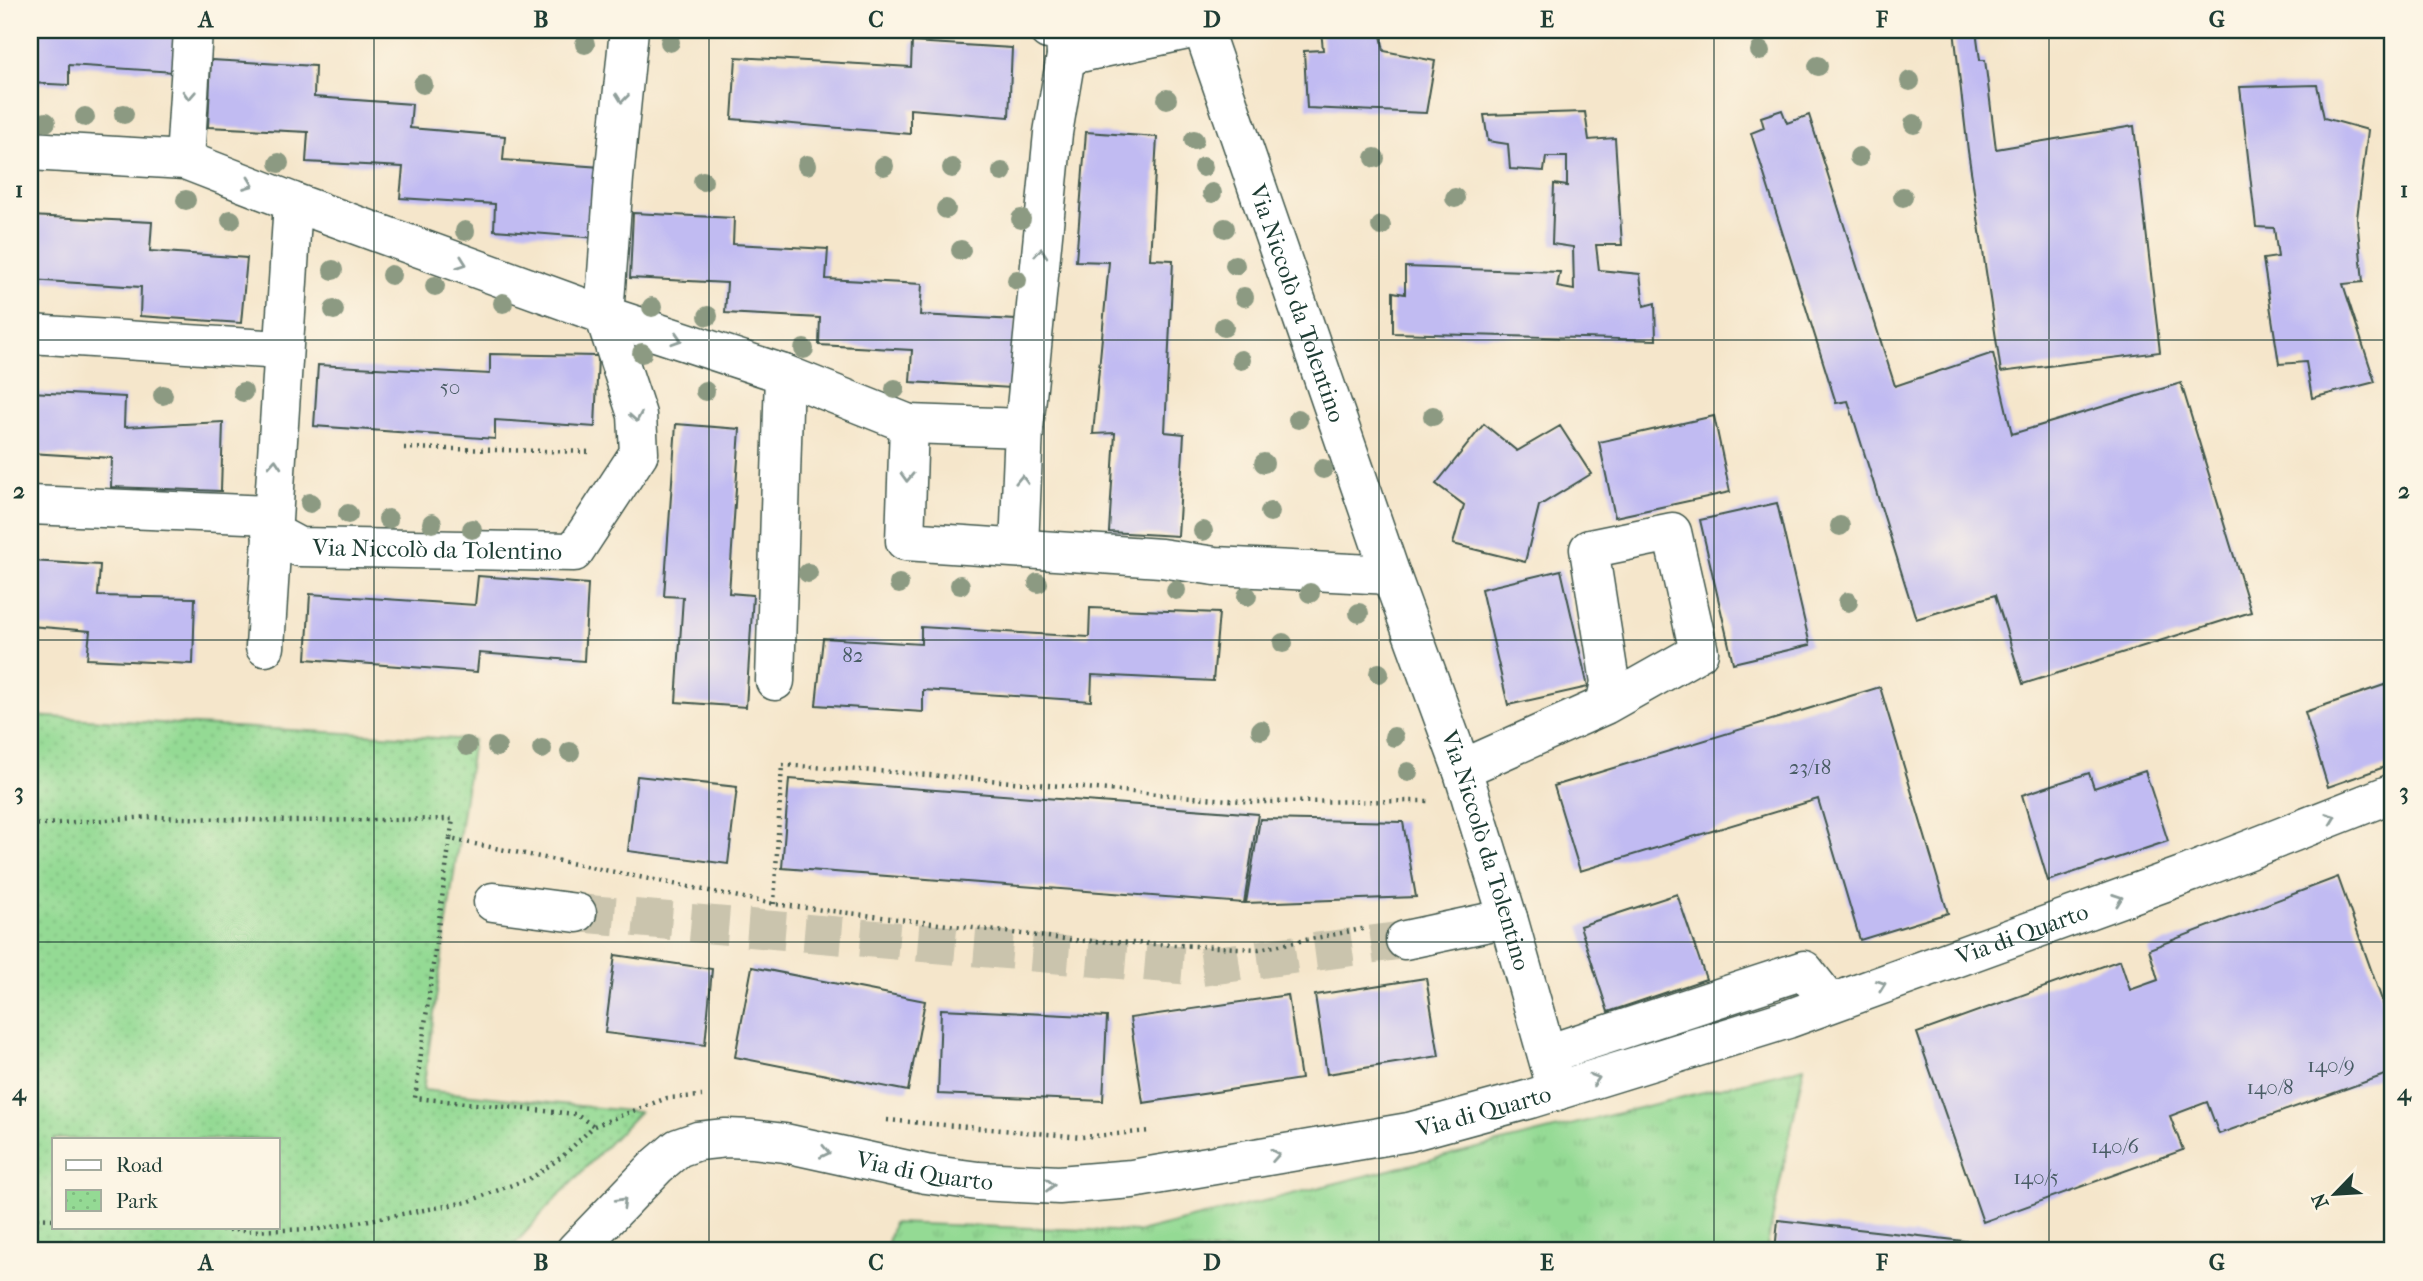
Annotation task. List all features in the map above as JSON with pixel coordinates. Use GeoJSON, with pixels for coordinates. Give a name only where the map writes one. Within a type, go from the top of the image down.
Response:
{"type":"FeatureCollection","features":[{"type":"Feature","properties":{"kind":"street"},"geometry":{"type":"LineString","coordinates":[[186,160],[193,30]]}},
{"type":"Feature","properties":{"kind":"street"},"geometry":{"type":"LineString","coordinates":[[629,30],[604,314],[637,415],[639,453]]}},
{"type":"Feature","properties":{"kind":"street"},"geometry":{"type":"LineString","coordinates":[[1019,548],[1024,428],[1053,133],[1057,43],[1188,30]]}},
{"type":"Feature","properties":{"kind":"street","name":"Via Niccolò da Tolentino"},"geometry":{"type":"LineString","coordinates":[[1203,30],[1466,785],[1508,918],[1557,1091]]}},
{"type":"Feature","properties":{"kind":"street"},"geometry":{"type":"LineString","coordinates":[[30,151],[186,160],[293,202],[604,314],[784,374],[909,424],[1024,428]]}},
{"type":"Feature","properties":{"kind":"street"},"geometry":{"type":"LineString","coordinates":[[265,647],[293,202]]}},
{"type":"Feature","properties":{"kind":"street"},"geometry":{"type":"LineString","coordinates":[[30,334],[282,351]]}},
{"type":"Feature","properties":{"kind":"street"},"geometry":{"type":"LineString","coordinates":[[775,681],[784,374]]}},
{"type":"Feature","properties":{"kind":"street"},"geometry":{"type":"LineString","coordinates":[[909,424],[905,541],[1161,558],[1215,566],[1391,576]]}},
{"type":"Feature","properties":{"kind":"street","name":"Via Niccolò da Tolentino"},"geometry":{"type":"LineString","coordinates":[[30,505],[271,524],[299,547],[574,552],[639,453]]}},
{"type":"Feature","properties":{"kind":"street"},"geometry":{"type":"LineString","coordinates":[[1466,785],[1605,705]]}},
{"type":"Feature","properties":{"kind":"street","name":"Via di Quarto"},"geometry":{"type":"LineString","coordinates":[[575,1251],[678,1148],[698,1141],[726,1138],[785,1143],[926,1174],[978,1181],[1059,1185],[1132,1179],[1409,1132],[1557,1091],[1788,1018],[2190,873],[2393,793]]}},
{"type":"Feature","properties":{"kind":"street"},"geometry":{"type":"LineString","coordinates":[[493,902],[577,913]]}},
{"type":"Feature","properties":{"kind":"street"},"geometry":{"type":"LineString","coordinates":[[1405,940],[1508,918]]}},
{"type":"Feature","properties":{"kind":"street"},"geometry":{"type":"LineString","coordinates":[[1547,1054],[1804,970],[1830,1003]]}},
{"type":"Feature","properties":{"kind":"path"},"geometry":{"type":"LineString","coordinates":[[404,447],[639,453]]}},
{"type":"Feature","properties":{"kind":"path"},"geometry":{"type":"LineString","coordinates":[[774,904],[782,765],[1253,802],[1466,785]]}},
{"type":"Feature","properties":{"kind":"path"},"geometry":{"type":"LineString","coordinates":[[30,825],[151,817],[291,821],[453,820],[415,1098],[575,1114],[594,1126]]}},
{"type":"Feature","properties":{"kind":"path"},"geometry":{"type":"LineString","coordinates":[[450,839],[774,904],[1072,940],[1259,949],[1367,928]]}},
{"type":"Feature","properties":{"kind":"path"},"geometry":{"type":"LineString","coordinates":[[30,1218],[52,1219]]}},
{"type":"Feature","properties":{"kind":"green space"},"geometry":{"type":"Polygon","coordinates":[[[30,716],[473,740],[423,1090],[639,1112],[509,1251],[30,1251],[30,716]]]}},
{"type":"Feature","properties":{"kind":"green space"},"geometry":{"type":"Polygon","coordinates":[[[1804,1067],[1766,1251],[886,1251],[893,1223],[1139,1232],[1804,1067]]]}},
{"type":"Feature","properties":{"kind":"building"},"geometry":{"type":"Polygon","coordinates":[[[30,30],[176,30],[174,72],[69,65],[69,85],[30,83],[30,30]]]}},
{"type":"Feature","properties":{"kind":"building"},"geometry":{"type":"Polygon","coordinates":[[[1321,30],[1380,30],[1384,51],[1435,61],[1426,113],[1307,108],[1304,51],[1323,50],[1321,30]]]}},
{"type":"Feature","properties":{"kind":"building"},"geometry":{"type":"Polygon","coordinates":[[[1954,30],[1976,30],[1980,60],[1985,60],[1996,149],[2134,126],[2160,352],[2001,372],[1968,151],[1954,30]]]}},
{"type":"Feature","properties":{"kind":"building"},"geometry":{"type":"Polygon","coordinates":[[[912,42],[1012,48],[1009,117],[910,109],[910,134],[732,119],[736,57],[911,67],[912,42]]]}},
{"type":"Feature","properties":{"kind":"building"},"geometry":{"type":"Polygon","coordinates":[[[211,60],[315,66],[314,97],[412,104],[410,128],[505,136],[503,160],[601,167],[597,238],[494,230],[495,204],[400,198],[403,167],[306,162],[308,132],[208,127],[211,60]]]}},
{"type":"Feature","properties":{"kind":"building"},"geometry":{"type":"Polygon","coordinates":[[[2317,85],[2324,118],[2368,130],[2357,218],[2363,282],[2343,284],[2375,382],[2312,398],[2306,362],[2279,364],[2263,259],[2278,257],[2274,228],[2256,227],[2240,87],[2317,85]]]}},
{"type":"Feature","properties":{"kind":"building"},"geometry":{"type":"Polygon","coordinates":[[[1782,110],[1787,123],[1809,115],[1895,386],[1993,353],[2012,434],[2181,383],[2251,612],[2023,684],[1995,595],[1916,619],[1848,401],[1836,403],[1751,133],[1764,128],[1761,117],[1782,110]]]}},
{"type":"Feature","properties":{"kind":"building"},"geometry":{"type":"Polygon","coordinates":[[[1585,112],[1589,140],[1615,138],[1622,245],[1596,245],[1599,270],[1640,274],[1644,306],[1655,303],[1656,340],[1393,333],[1393,292],[1405,294],[1405,267],[1560,272],[1557,287],[1574,290],[1573,247],[1552,244],[1554,184],[1567,186],[1567,157],[1546,157],[1544,171],[1510,169],[1508,144],[1488,141],[1484,115],[1585,112]]]}},
{"type":"Feature","properties":{"kind":"building"},"geometry":{"type":"Polygon","coordinates":[[[1086,132],[1157,137],[1150,259],[1173,260],[1165,432],[1184,434],[1178,536],[1109,532],[1115,433],[1093,434],[1109,262],[1076,261],[1086,132]]]}},
{"type":"Feature","properties":{"kind":"building"},"geometry":{"type":"Polygon","coordinates":[[[633,213],[734,218],[733,244],[828,249],[826,279],[922,284],[920,315],[1016,320],[1012,388],[910,382],[912,350],[819,345],[820,318],[725,313],[727,283],[630,278],[633,213]]]}},
{"type":"Feature","properties":{"kind":"building"},"geometry":{"type":"Polygon","coordinates":[[[30,216],[152,222],[150,251],[247,258],[241,323],[140,316],[141,287],[30,280],[30,216]]]}},
{"type":"Feature","properties":{"kind":"building"},"geometry":{"type":"Polygon","coordinates":[[[490,354],[598,356],[595,427],[495,420],[495,439],[314,426],[318,365],[490,374],[490,354]]]}},
{"type":"Feature","properties":{"kind":"building"},"geometry":{"type":"Polygon","coordinates":[[[30,392],[125,397],[124,427],[223,422],[221,491],[111,487],[112,458],[30,453],[30,392]]]}},
{"type":"Feature","properties":{"kind":"building"},"geometry":{"type":"Polygon","coordinates":[[[1714,416],[1730,492],[1615,517],[1599,442],[1714,416]]]}},
{"type":"Feature","properties":{"kind":"building"},"geometry":{"type":"Polygon","coordinates":[[[676,424],[740,429],[729,593],[753,595],[746,707],[676,702],[683,597],[664,596],[676,424]]]}},
{"type":"Feature","properties":{"kind":"building"},"geometry":{"type":"Polygon","coordinates":[[[1484,424],[1517,451],[1560,426],[1591,474],[1539,506],[1525,562],[1453,544],[1464,505],[1436,484],[1484,424]]]}},
{"type":"Feature","properties":{"kind":"building"},"geometry":{"type":"Polygon","coordinates":[[[1777,503],[1810,645],[1733,663],[1700,520],[1777,503]]]}},
{"type":"Feature","properties":{"kind":"building"},"geometry":{"type":"Polygon","coordinates":[[[30,561],[100,565],[98,596],[195,598],[193,664],[87,659],[90,631],[30,626],[30,561]]]}},
{"type":"Feature","properties":{"kind":"building"},"geometry":{"type":"Polygon","coordinates":[[[1561,570],[1588,687],[1508,705],[1481,589],[1561,570]]]}},
{"type":"Feature","properties":{"kind":"building"},"geometry":{"type":"Polygon","coordinates":[[[478,576],[588,584],[584,661],[479,653],[477,672],[306,659],[310,594],[475,605],[478,576]]]}},
{"type":"Feature","properties":{"kind":"building"},"geometry":{"type":"Polygon","coordinates":[[[1090,608],[1219,613],[1213,681],[1092,675],[1091,701],[923,690],[923,712],[816,705],[823,638],[921,644],[921,627],[1089,637],[1090,608]]]}},
{"type":"Feature","properties":{"kind":"building"},"geometry":{"type":"Polygon","coordinates":[[[2393,682],[2393,764],[2328,787],[2305,712],[2393,682]]]}},
{"type":"Feature","properties":{"kind":"building"},"geometry":{"type":"Polygon","coordinates":[[[1880,687],[1948,913],[1860,940],[1818,799],[1580,871],[1554,786],[1880,687]]]}},
{"type":"Feature","properties":{"kind":"building"},"geometry":{"type":"Polygon","coordinates":[[[2145,771],[2168,841],[2048,881],[2022,795],[2089,773],[2094,788],[2145,771]]]}},
{"type":"Feature","properties":{"kind":"building"},"geometry":{"type":"Polygon","coordinates":[[[637,776],[737,787],[728,864],[628,851],[637,776]]]}},
{"type":"Feature","properties":{"kind":"building"},"geometry":{"type":"Polygon","coordinates":[[[789,779],[1258,814],[1244,903],[782,868],[789,779]]]}},
{"type":"Feature","properties":{"kind":"building"},"geometry":{"type":"Polygon","coordinates":[[[1260,819],[1403,822],[1416,897],[1246,903],[1260,819]]]}},
{"type":"Feature","properties":{"kind":"building"},"geometry":{"type":"Polygon","coordinates":[[[2338,877],[2393,1031],[2393,1072],[2219,1134],[2207,1102],[2170,1116],[2183,1150],[1983,1222],[1917,1033],[2120,960],[2130,990],[2158,980],[2149,949],[2338,877]]]}},
{"type":"Feature","properties":{"kind":"building"},"geometry":{"type":"Polygon","coordinates":[[[1677,894],[1706,979],[1608,1012],[1580,926],[1677,894]]]}},
{"type":"Feature","properties":{"kind":"building"},"geometry":{"type":"Polygon","coordinates":[[[615,955],[712,969],[705,1045],[605,1033],[615,955]]]}},
{"type":"Feature","properties":{"kind":"building"},"geometry":{"type":"Polygon","coordinates":[[[752,967],[925,1001],[908,1091],[735,1057],[752,967]]]}},
{"type":"Feature","properties":{"kind":"building"},"geometry":{"type":"Polygon","coordinates":[[[1426,978],[1439,1056],[1327,1074],[1315,995],[1426,978]]]}},
{"type":"Feature","properties":{"kind":"building"},"geometry":{"type":"Polygon","coordinates":[[[1288,995],[1301,1079],[1143,1103],[1130,1018],[1288,995]]]}},
{"type":"Feature","properties":{"kind":"building"},"geometry":{"type":"Polygon","coordinates":[[[941,1009],[1107,1017],[1103,1101],[938,1094],[941,1009]]]}},
{"type":"Feature","properties":{"kind":"building"},"geometry":{"type":"Polygon","coordinates":[[[1778,1220],[2034,1249],[2034,1251],[1775,1251],[1778,1220]]]}},
{"type":"Feature","properties":{"kind":"tunnel"},"geometry":{"type":"LineString","coordinates":[[577,913],[1201,967],[1405,940]]}}]}
